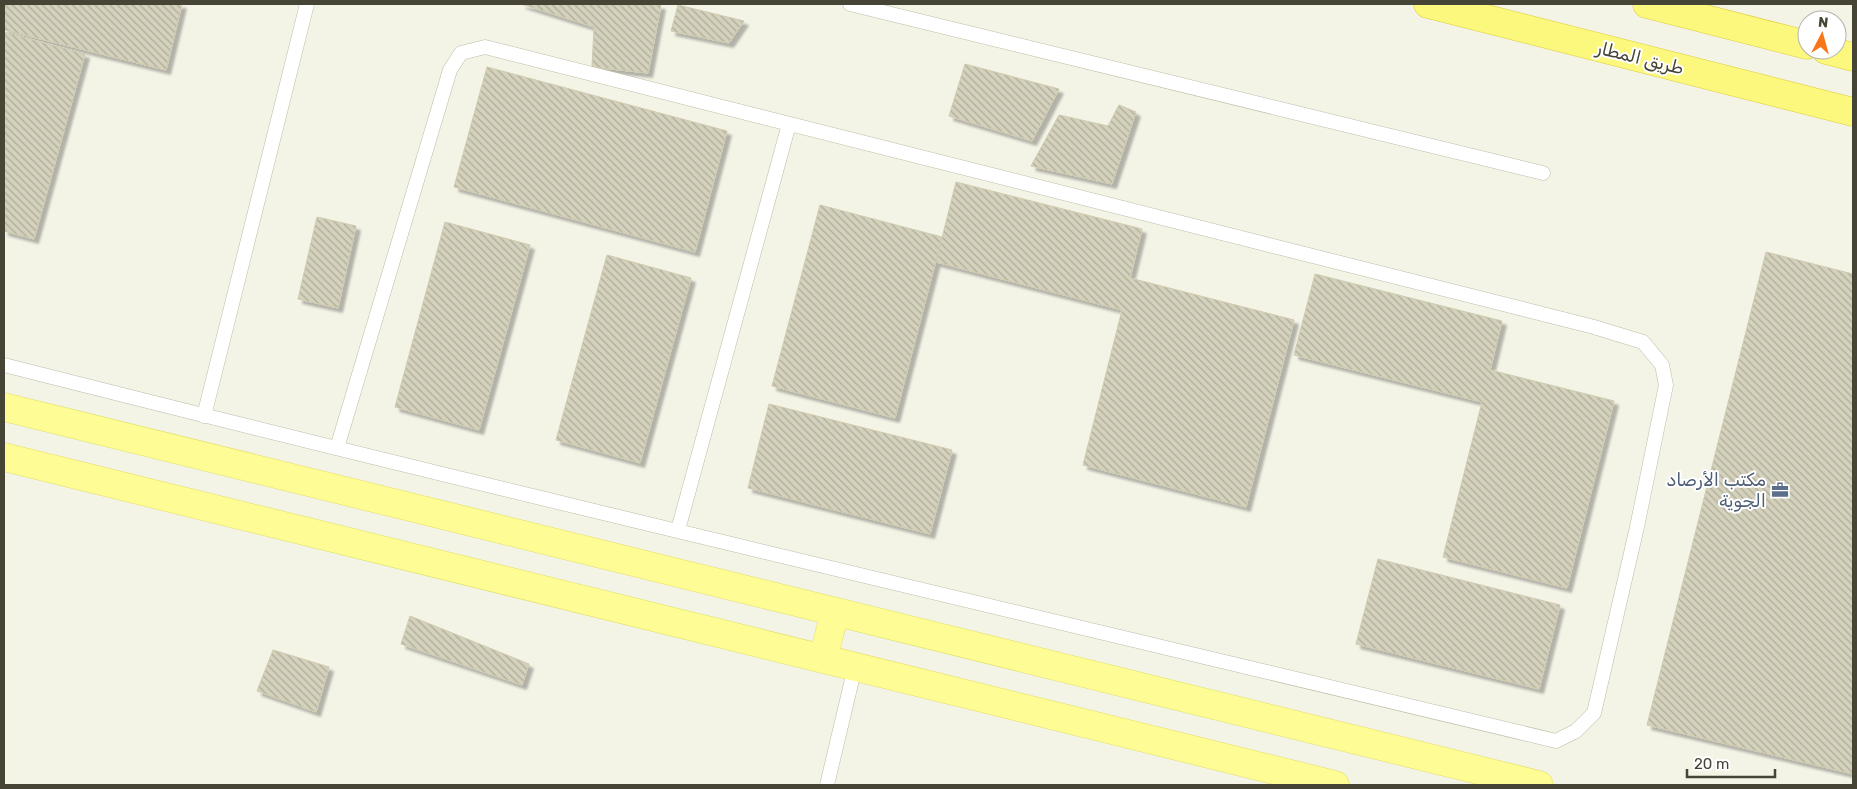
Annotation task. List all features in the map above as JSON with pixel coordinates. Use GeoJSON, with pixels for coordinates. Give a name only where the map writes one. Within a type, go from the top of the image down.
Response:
{"type":"FeatureCollection","features":[{"type":"Feature","properties":{"kind":"highway","name":"طريق المطار"},"geometry":{"type":"LineString","coordinates":[[1428,4],[1853,112]]}},
{"type":"Feature","properties":{"kind":"highway"},"geometry":{"type":"LineString","coordinates":[[1647,4],[1797,42]]}},
{"type":"Feature","properties":{"kind":"main road"},"geometry":{"type":"LineString","coordinates":[[4,407],[1539,785]]}},
{"type":"Feature","properties":{"kind":"main road"},"geometry":{"type":"LineString","coordinates":[[4,457],[1335,785]]}},
{"type":"Feature","properties":{"kind":"main road"},"geometry":{"type":"LineString","coordinates":[[823,659],[835,612]]}},
{"type":"Feature","properties":{"kind":"lane"},"geometry":{"type":"LineString","coordinates":[[204,416],[307,4]]}},
{"type":"Feature","properties":{"kind":"lane"},"geometry":{"type":"LineString","coordinates":[[850,4],[1543,173]]}},
{"type":"Feature","properties":{"kind":"lane"},"geometry":{"type":"LineString","coordinates":[[4,365],[204,416],[337,448],[678,530],[1556,741],[1576,731],[1594,713],[1637,526],[1666,385],[1662,365],[1643,342],[1584,325],[485,47],[461,53],[450,70],[337,448]]}},
{"type":"Feature","properties":{"kind":"lane"},"geometry":{"type":"LineString","coordinates":[[678,530],[790,124]]}},
{"type":"Feature","properties":{"kind":"lane"},"geometry":{"type":"LineString","coordinates":[[826,785],[856,667]]}},
{"type":"Feature","properties":{"kind":"building"},"geometry":{"type":"Polygon","coordinates":[[[4,4],[182,4],[166,70],[4,30],[4,4]]]}},
{"type":"Feature","properties":{"kind":"building"},"geometry":{"type":"Polygon","coordinates":[[[521,4],[661,5],[648,73],[592,67],[594,27],[521,4]]]}},
{"type":"Feature","properties":{"kind":"building"},"geometry":{"type":"Polygon","coordinates":[[[678,5],[744,21],[729,43],[671,31],[678,5]]]}},
{"type":"Feature","properties":{"kind":"building"},"geometry":{"type":"Polygon","coordinates":[[[4,32],[85,54],[34,239],[4,231],[4,32]]]}},
{"type":"Feature","properties":{"kind":"building"},"geometry":{"type":"Polygon","coordinates":[[[965,64],[1059,89],[1032,141],[949,116],[965,64]]]}},
{"type":"Feature","properties":{"kind":"building"},"geometry":{"type":"Polygon","coordinates":[[[487,67],[727,131],[695,252],[454,187],[487,67]]]}},
{"type":"Feature","properties":{"kind":"building"},"geometry":{"type":"Polygon","coordinates":[[[1119,105],[1136,112],[1112,184],[1031,166],[1059,115],[1108,126],[1119,105]]]}},
{"type":"Feature","properties":{"kind":"building"},"geometry":{"type":"Polygon","coordinates":[[[956,182],[1142,229],[1130,278],[1294,320],[1246,507],[1083,465],[1122,310],[936,262],[956,182]]]}},
{"type":"Feature","properties":{"kind":"building"},"geometry":{"type":"Polygon","coordinates":[[[820,205],[942,237],[895,418],[772,386],[820,205]]]}},
{"type":"Feature","properties":{"kind":"building"},"geometry":{"type":"Polygon","coordinates":[[[317,217],[356,226],[338,308],[298,299],[317,217]]]}},
{"type":"Feature","properties":{"kind":"building"},"geometry":{"type":"Polygon","coordinates":[[[445,222],[530,245],[479,430],[395,407],[445,222]]]}},
{"type":"Feature","properties":{"kind":"building","name":"مكتب الأرصاد الجوية"},"geometry":{"type":"Polygon","coordinates":[[[1766,252],[1853,274],[1853,774],[1647,725],[1766,252]]]}},
{"type":"Feature","properties":{"kind":"building"},"geometry":{"type":"Polygon","coordinates":[[[607,255],[691,278],[640,463],[556,440],[607,255]]]}},
{"type":"Feature","properties":{"kind":"building"},"geometry":{"type":"Polygon","coordinates":[[[1315,274],[1502,321],[1490,370],[1614,401],[1567,588],[1443,557],[1482,402],[1294,355],[1315,274]]]}},
{"type":"Feature","properties":{"kind":"building"},"geometry":{"type":"Polygon","coordinates":[[[769,404],[952,450],[930,534],[748,488],[769,404]]]}},
{"type":"Feature","properties":{"kind":"building"},"geometry":{"type":"Polygon","coordinates":[[[1378,559],[1560,605],[1539,689],[1356,644],[1378,559]]]}},
{"type":"Feature","properties":{"kind":"building"},"geometry":{"type":"Polygon","coordinates":[[[410,616],[529,664],[522,685],[401,644],[410,616]]]}},
{"type":"Feature","properties":{"kind":"building"},"geometry":{"type":"Polygon","coordinates":[[[273,650],[329,667],[316,712],[257,691],[273,650]]]}},
{"type":"Feature","properties":{"kind":"place","name":"مكتب الأرصاد الجوية"},"geometry":{"type":"Point","coordinates":[1780,490]}}]}
